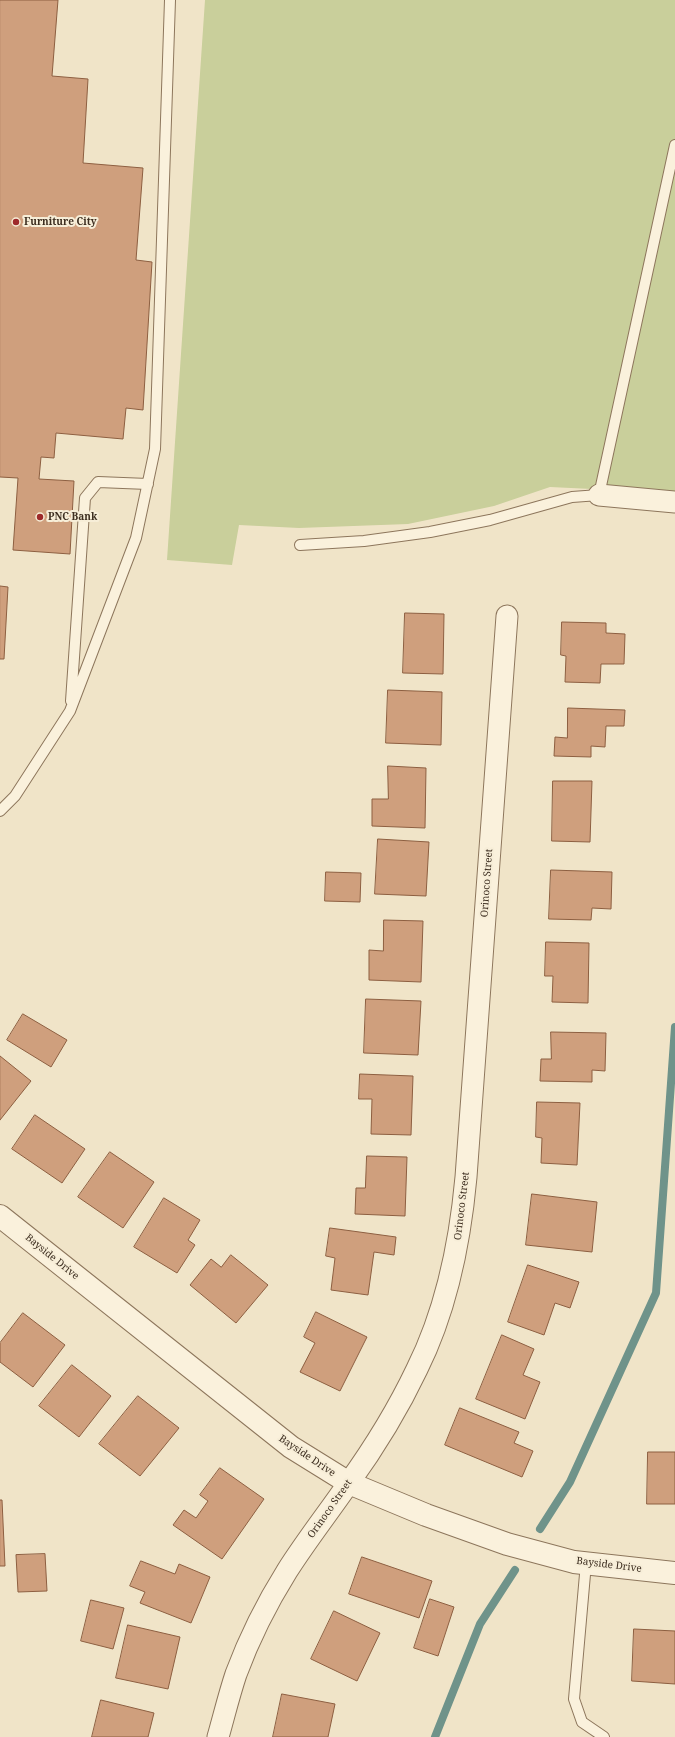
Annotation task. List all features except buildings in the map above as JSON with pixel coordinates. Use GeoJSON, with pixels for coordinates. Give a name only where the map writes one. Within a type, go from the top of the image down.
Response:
{"type":"FeatureCollection","features":[{"type":"Feature","properties":{"kind":"street"},"geometry":{"type":"LineString","coordinates":[[599,495],[672,501]]}},
{"type":"Feature","properties":{"kind":"street","name":"Orinoco Street"},"geometry":{"type":"LineString","coordinates":[[218,1737],[237,1674],[259,1621],[287,1571],[349,1483],[392,1416],[418,1368],[436,1324],[449,1282],[462,1224],[507,616]]}},
{"type":"Feature","properties":{"kind":"street","name":"Bayside Drive"},"geometry":{"type":"LineString","coordinates":[[0,1216],[291,1447],[349,1483],[426,1515],[507,1544],[574,1562],[675,1573]]}},
{"type":"Feature","properties":{"kind":"lane"},"geometry":{"type":"LineString","coordinates":[[0,811],[15,796],[70,711],[136,538],[148,484],[155,449],[170,0]]}},
{"type":"Feature","properties":{"kind":"lane"},"geometry":{"type":"LineString","coordinates":[[300,545],[364,541],[430,532],[490,520],[572,497],[599,495],[675,145]]}},
{"type":"Feature","properties":{"kind":"lane"},"geometry":{"type":"LineString","coordinates":[[70,711],[85,498],[98,482],[148,484]]}},
{"type":"Feature","properties":{"kind":"lane"},"geometry":{"type":"LineString","coordinates":[[586,1563],[574,1699],[582,1722],[604,1737]]}},
{"type":"Feature","properties":{"kind":"green space"},"geometry":{"type":"Polygon","coordinates":[[[205,0],[675,0],[675,493],[550,487],[494,506],[408,524],[299,528],[239,525],[232,565],[167,560],[205,0]]]}},
{"type":"Feature","properties":{"kind":"waterway"},"geometry":{"type":"LineString","coordinates":[[540,1529],[570,1482],[656,1293],[675,1027]]}},
{"type":"Feature","properties":{"kind":"waterway"},"geometry":{"type":"LineString","coordinates":[[435,1737],[480,1624],[515,1570]]}},
{"type":"Feature","properties":{"kind":"place","name":"Furniture City"},"geometry":{"type":"Point","coordinates":[16,222]}},
{"type":"Feature","properties":{"kind":"place","name":"PNC Bank"},"geometry":{"type":"Point","coordinates":[40,517]}}]}
